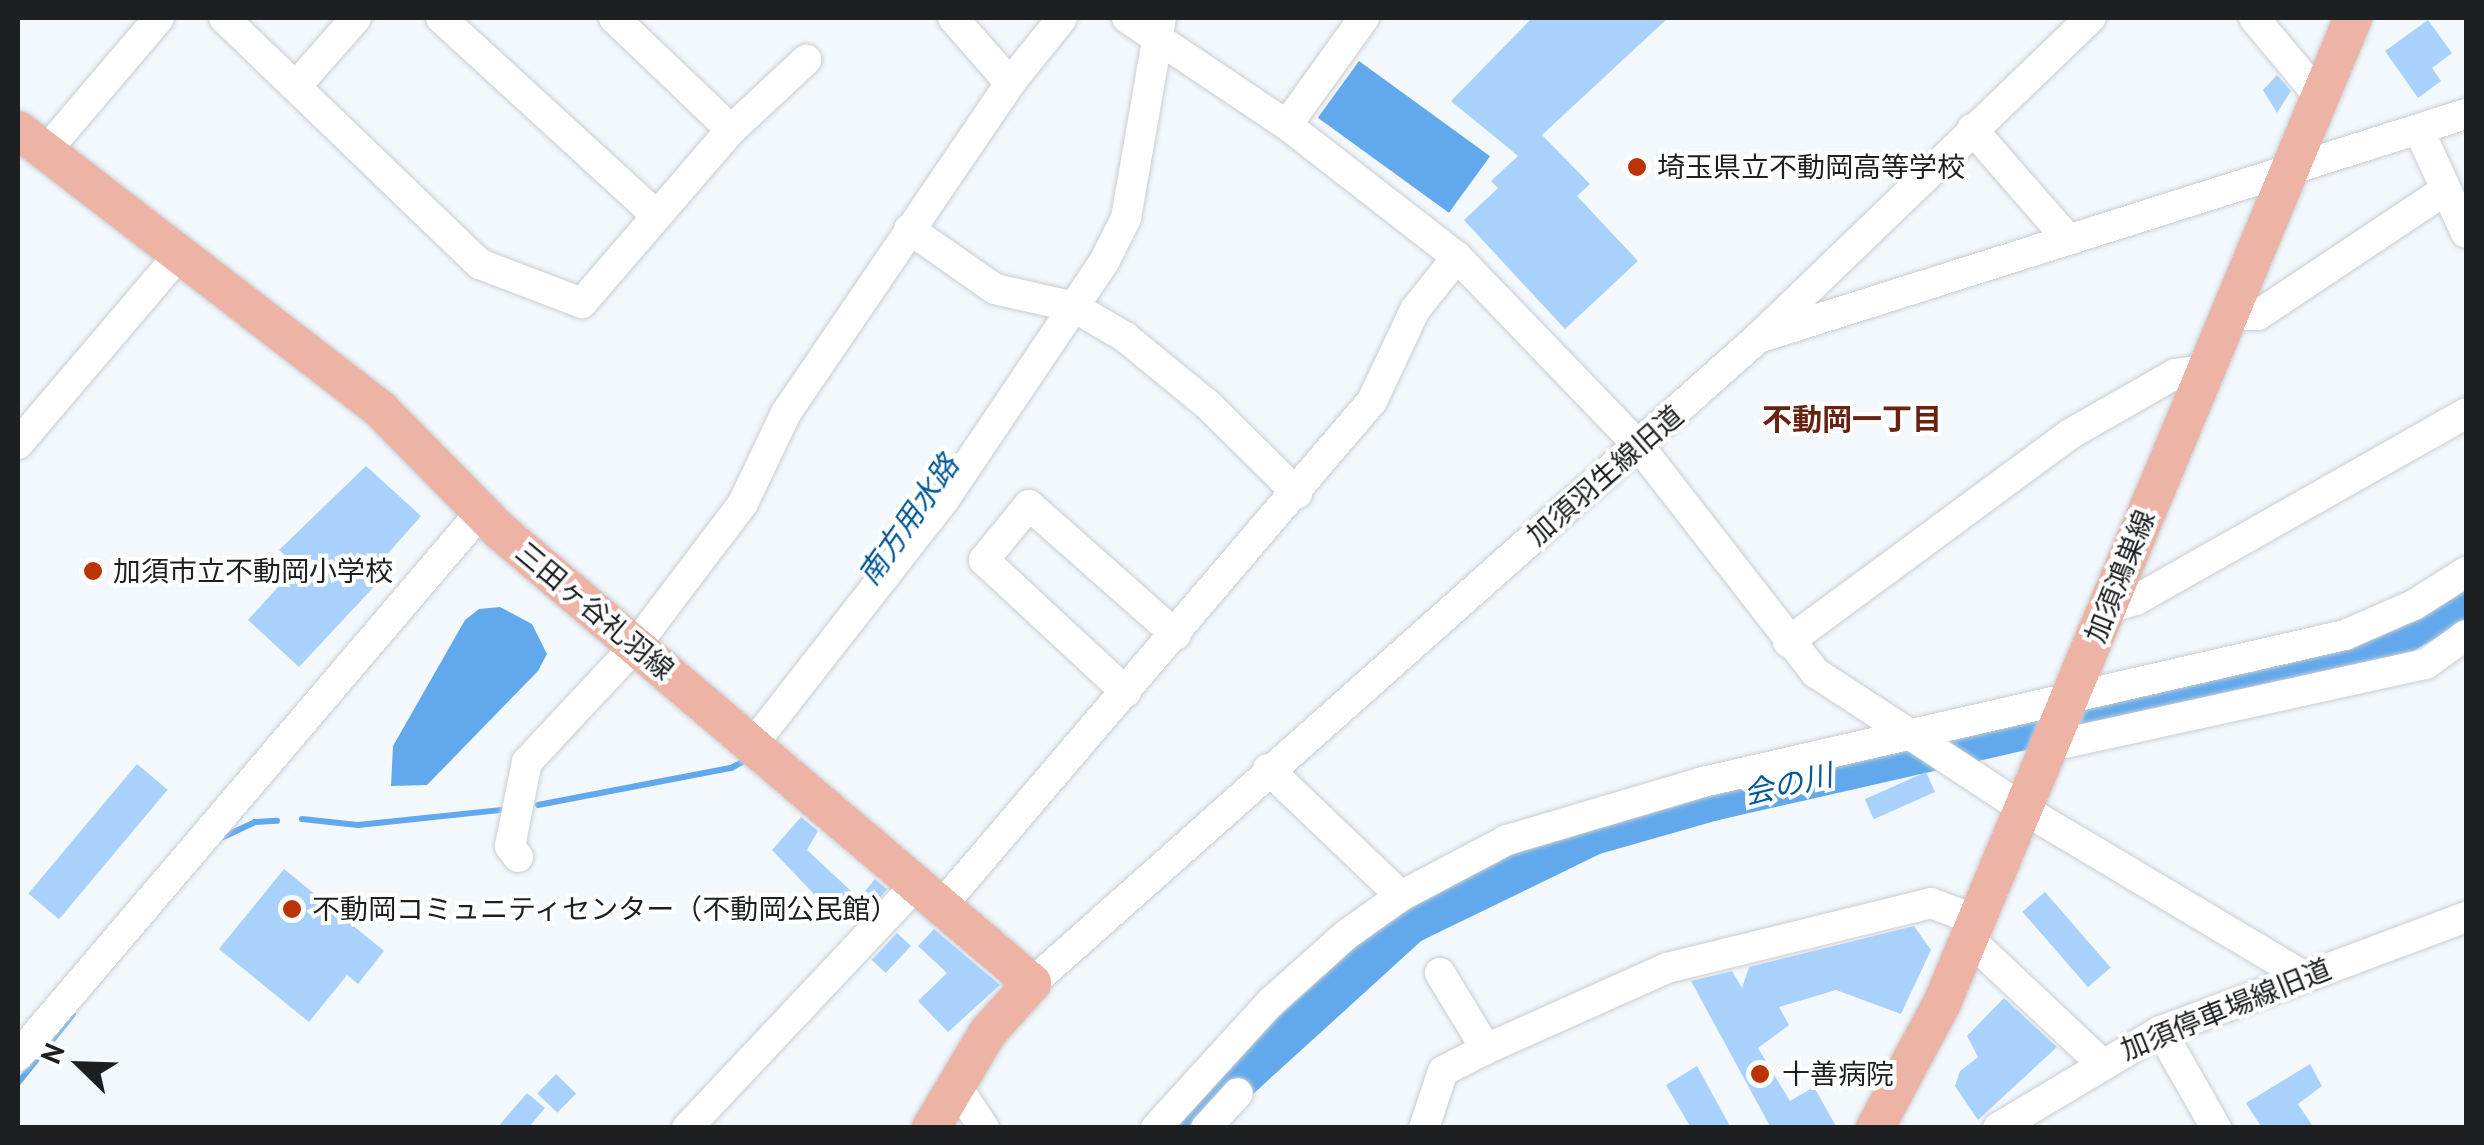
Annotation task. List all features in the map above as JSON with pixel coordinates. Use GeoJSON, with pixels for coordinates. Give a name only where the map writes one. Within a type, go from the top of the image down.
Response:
{"type":"FeatureCollection","features":[{"type":"Feature","properties":{"kind":"main road","name":"加須鴻巣線"},"geometry":{"type":"LineString","coordinates":[[1876,1128],[2025,810],[2352,18]]}},
{"type":"Feature","properties":{"kind":"main road","name":"三田ヶ谷礼羽線"},"geometry":{"type":"LineString","coordinates":[[31,141],[381,410],[481,512],[1032,983]]}},
{"type":"Feature","properties":{"kind":"main road"},"geometry":{"type":"LineString","coordinates":[[931,1128],[988,1032],[1032,983]]}},
{"type":"Feature","properties":{"kind":"street"},"geometry":{"type":"LineString","coordinates":[[31,141],[159,18]]}},
{"type":"Feature","properties":{"kind":"street"},"geometry":{"type":"LineString","coordinates":[[224,18],[480,264],[582,303],[731,130],[806,60]]}},
{"type":"Feature","properties":{"kind":"street"},"geometry":{"type":"LineString","coordinates":[[297,85],[356,18]]}},
{"type":"Feature","properties":{"kind":"street"},"geometry":{"type":"LineString","coordinates":[[441,18],[656,215]]}},
{"type":"Feature","properties":{"kind":"street"},"geometry":{"type":"LineString","coordinates":[[614,18],[731,130]]}},
{"type":"Feature","properties":{"kind":"street"},"geometry":{"type":"LineString","coordinates":[[953,18],[1010,84]]}},
{"type":"Feature","properties":{"kind":"street"},"geometry":{"type":"LineString","coordinates":[[517,842],[520,788],[527,762],[636,646],[743,502],[786,413],[1010,84],[1062,18]]}},
{"type":"Feature","properties":{"kind":"street"},"geometry":{"type":"LineString","coordinates":[[1126,18],[1287,125],[1457,257],[1639,446],[1714,537],[1788,642],[1816,673],[2025,810],[2302,975]]}},
{"type":"Feature","properties":{"kind":"street"},"geometry":{"type":"LineString","coordinates":[[1287,125],[1364,18]]}},
{"type":"Feature","properties":{"kind":"street"},"geometry":{"type":"LineString","coordinates":[[1758,338],[2091,18]]}},
{"type":"Feature","properties":{"kind":"street"},"geometry":{"type":"LineString","coordinates":[[2254,18],[2320,97]]}},
{"type":"Feature","properties":{"kind":"street"},"geometry":{"type":"LineString","coordinates":[[758,746],[944,500],[1079,310],[1126,218],[1164,41]]}},
{"type":"Feature","properties":{"kind":"street","name":"加須羽生線旧道"},"geometry":{"type":"LineString","coordinates":[[1032,983],[1758,338],[2466,114]]}},
{"type":"Feature","properties":{"kind":"street"},"geometry":{"type":"LineString","coordinates":[[1972,130],[2068,240]]}},
{"type":"Feature","properties":{"kind":"street"},"geometry":{"type":"LineString","coordinates":[[2419,130],[2466,233]]}},
{"type":"Feature","properties":{"kind":"street"},"geometry":{"type":"LineString","coordinates":[[2228,315],[2258,315],[2444,192]]}},
{"type":"Feature","properties":{"kind":"street"},"geometry":{"type":"LineString","coordinates":[[909,229],[994,290],[1079,310],[1208,404],[1297,493]]}},
{"type":"Feature","properties":{"kind":"street"},"geometry":{"type":"LineString","coordinates":[[18,444],[179,255]]}},
{"type":"Feature","properties":{"kind":"street"},"geometry":{"type":"LineString","coordinates":[[704,1121],[1126,692],[1372,401],[1415,310],[1457,257]]}},
{"type":"Feature","properties":{"kind":"street"},"geometry":{"type":"LineString","coordinates":[[1788,642],[2070,434],[2176,374],[2206,370]]}},
{"type":"Feature","properties":{"kind":"street"},"geometry":{"type":"LineString","coordinates":[[2106,609],[2136,600],[2466,413]]}},
{"type":"Feature","properties":{"kind":"street"},"geometry":{"type":"LineString","coordinates":[[1126,692],[984,560],[1029,505],[1176,634]]}},
{"type":"Feature","properties":{"kind":"street"},"geometry":{"type":"LineString","coordinates":[[18,1056],[481,512]]}},
{"type":"Feature","properties":{"kind":"street"},"geometry":{"type":"LineString","coordinates":[[2062,721],[2345,635],[2414,606],[2466,572]]}},
{"type":"Feature","properties":{"kind":"street"},"geometry":{"type":"LineString","coordinates":[[1156,1128],[1272,1001],[1402,896],[1507,840],[1587,812],[1915,736],[2062,721],[2426,664],[2466,635]]}},
{"type":"Feature","properties":{"kind":"street"},"geometry":{"type":"LineString","coordinates":[[1268,770],[1402,896]]}},
{"type":"Feature","properties":{"kind":"street"},"geometry":{"type":"LineString","coordinates":[[1424,1128],[1443,1071],[1667,968],[1931,903],[1972,929],[2100,1062]]}},
{"type":"Feature","properties":{"kind":"street","name":"加須停車場線旧道"},"geometry":{"type":"LineString","coordinates":[[1998,1128],[2100,1062],[2161,1030],[2466,917]]}},
{"type":"Feature","properties":{"kind":"street"},"geometry":{"type":"LineString","coordinates":[[1440,973],[1486,1049]]}},
{"type":"Feature","properties":{"kind":"street"},"geometry":{"type":"LineString","coordinates":[[2161,1030],[2216,1128]]}},
{"type":"Feature","properties":{"kind":"street"},"geometry":{"type":"LineString","coordinates":[[958,1087],[984,1128]]}},
{"type":"Feature","properties":{"kind":"street"},"geometry":{"type":"LineString","coordinates":[[1206,1128],[1238,1093]]}},
{"type":"Feature","properties":{"kind":"water"},"geometry":{"type":"Polygon","coordinates":[[[1359,61],[1490,156],[1449,213],[1318,118],[1359,61]]]}},
{"type":"Feature","properties":{"kind":"water"},"geometry":{"type":"Polygon","coordinates":[[[500,607],[532,624],[547,654],[538,671],[427,785],[391,786],[393,746],[465,620],[479,609],[500,607]]]}},
{"type":"Feature","properties":{"kind":"building"},"geometry":{"type":"Polygon","coordinates":[[[1532,18],[1668,18],[1542,135],[1590,184],[1577,196],[1638,261],[1565,329],[1464,220],[1498,188],[1491,181],[1518,156],[1451,101],[1532,18]]]}},
{"type":"Feature","properties":{"kind":"building"},"geometry":{"type":"Polygon","coordinates":[[[2428,20],[2452,53],[2432,68],[2441,81],[2418,98],[2385,51],[2428,20]]]}},
{"type":"Feature","properties":{"kind":"building"},"geometry":{"type":"Polygon","coordinates":[[[2277,75],[2291,91],[2277,113],[2263,90],[2277,75]]]}},
{"type":"Feature","properties":{"kind":"building"},"geometry":{"type":"Polygon","coordinates":[[[366,466],[421,516],[376,567],[385,575],[299,667],[248,620],[297,566],[279,550],[366,466]]]}},
{"type":"Feature","properties":{"kind":"building"},"geometry":{"type":"Polygon","coordinates":[[[137,764],[168,790],[59,919],[28,893],[137,764]]]}},
{"type":"Feature","properties":{"kind":"building"},"geometry":{"type":"Polygon","coordinates":[[[1926,772],[1935,792],[1874,819],[1865,799],[1926,772]]]}},
{"type":"Feature","properties":{"kind":"building"},"geometry":{"type":"Polygon","coordinates":[[[801,817],[818,831],[807,850],[851,891],[831,912],[772,850],[801,817]]]}},
{"type":"Feature","properties":{"kind":"building","name":"不動岡コミュニティセンター（不動岡公民館）"},"geometry":{"type":"Polygon","coordinates":[[[284,869],[384,951],[358,984],[347,975],[309,1022],[219,949],[284,869]]]}},
{"type":"Feature","properties":{"kind":"building"},"geometry":{"type":"Polygon","coordinates":[[[875,879],[887,889],[872,907],[860,897],[875,879]]]}},
{"type":"Feature","properties":{"kind":"building"},"geometry":{"type":"Polygon","coordinates":[[[2045,892],[2111,967],[2088,987],[2022,912],[2045,892]]]}},
{"type":"Feature","properties":{"kind":"building"},"geometry":{"type":"Polygon","coordinates":[[[1914,926],[1931,950],[1901,1014],[1836,990],[1779,1007],[1789,1025],[1758,1048],[1790,1101],[1814,1087],[1837,1128],[1771,1128],[1691,981],[1732,971],[1742,988],[1749,967],[1914,926]]]}},
{"type":"Feature","properties":{"kind":"building"},"geometry":{"type":"Polygon","coordinates":[[[934,929],[1000,985],[948,1032],[918,1001],[947,973],[918,946],[934,929]]]}},
{"type":"Feature","properties":{"kind":"building"},"geometry":{"type":"Polygon","coordinates":[[[897,933],[911,946],[886,973],[872,960],[897,933]]]}},
{"type":"Feature","properties":{"kind":"building"},"geometry":{"type":"Polygon","coordinates":[[[2004,998],[2057,1047],[1978,1120],[1955,1086],[1960,1071],[1978,1057],[1967,1036],[2004,998]]]}},
{"type":"Feature","properties":{"kind":"building"},"geometry":{"type":"Polygon","coordinates":[[[2310,1064],[2322,1086],[2298,1104],[2314,1128],[2262,1128],[2246,1103],[2310,1064]]]}},
{"type":"Feature","properties":{"kind":"building"},"geometry":{"type":"Polygon","coordinates":[[[1697,1066],[1731,1128],[1691,1128],[1666,1085],[1697,1066]]]}},
{"type":"Feature","properties":{"kind":"building"},"geometry":{"type":"Polygon","coordinates":[[[556,1074],[576,1093],[557,1113],[537,1093],[556,1074]]]}},
{"type":"Feature","properties":{"kind":"building"},"geometry":{"type":"Polygon","coordinates":[[[527,1093],[545,1108],[528,1128],[497,1128],[527,1093]]]}},
{"type":"Feature","properties":{"kind":"waterway","name":"会の川"},"geometry":{"type":"LineString","coordinates":[[1186,1128],[1410,924],[1593,835],[1712,801],[2376,650],[2466,597]]}},
{"type":"Feature","properties":{"kind":"waterway","name":"南方用水路"},"geometry":{"type":"LineString","coordinates":[[538,805],[731,768],[750,758]]}},
{"type":"Feature","properties":{"kind":"waterway","name":"南方用水路"},"geometry":{"type":"LineString","coordinates":[[302,819],[358,825],[509,809]]}},
{"type":"Feature","properties":{"kind":"waterway","name":"南方用水路"},"geometry":{"type":"LineString","coordinates":[[223,837],[255,822],[277,821]]}},
{"type":"Feature","properties":{"kind":"waterway","name":"南方用水路"},"geometry":{"type":"LineString","coordinates":[[18,1083],[73,1014]]}},
{"type":"Feature","properties":{"kind":"place","name":"埼玉県立不動岡高等学校"},"geometry":{"type":"Point","coordinates":[1637,167]}},
{"type":"Feature","properties":{"kind":"place","name":"加須市立不動岡小学校"},"geometry":{"type":"Point","coordinates":[93,571]}},
{"type":"Feature","properties":{"kind":"place","name":"不動岡コミュニティセンター（不動岡公民館）"},"geometry":{"type":"Point","coordinates":[292,909]}},
{"type":"Feature","properties":{"kind":"place","name":"十善病院"},"geometry":{"type":"Point","coordinates":[1760,1074]}},
{"type":"Feature","properties":{"kind":"district","name":"不動岡一丁目"},"geometry":{"type":"Point","coordinates":[1852,419]}}]}
